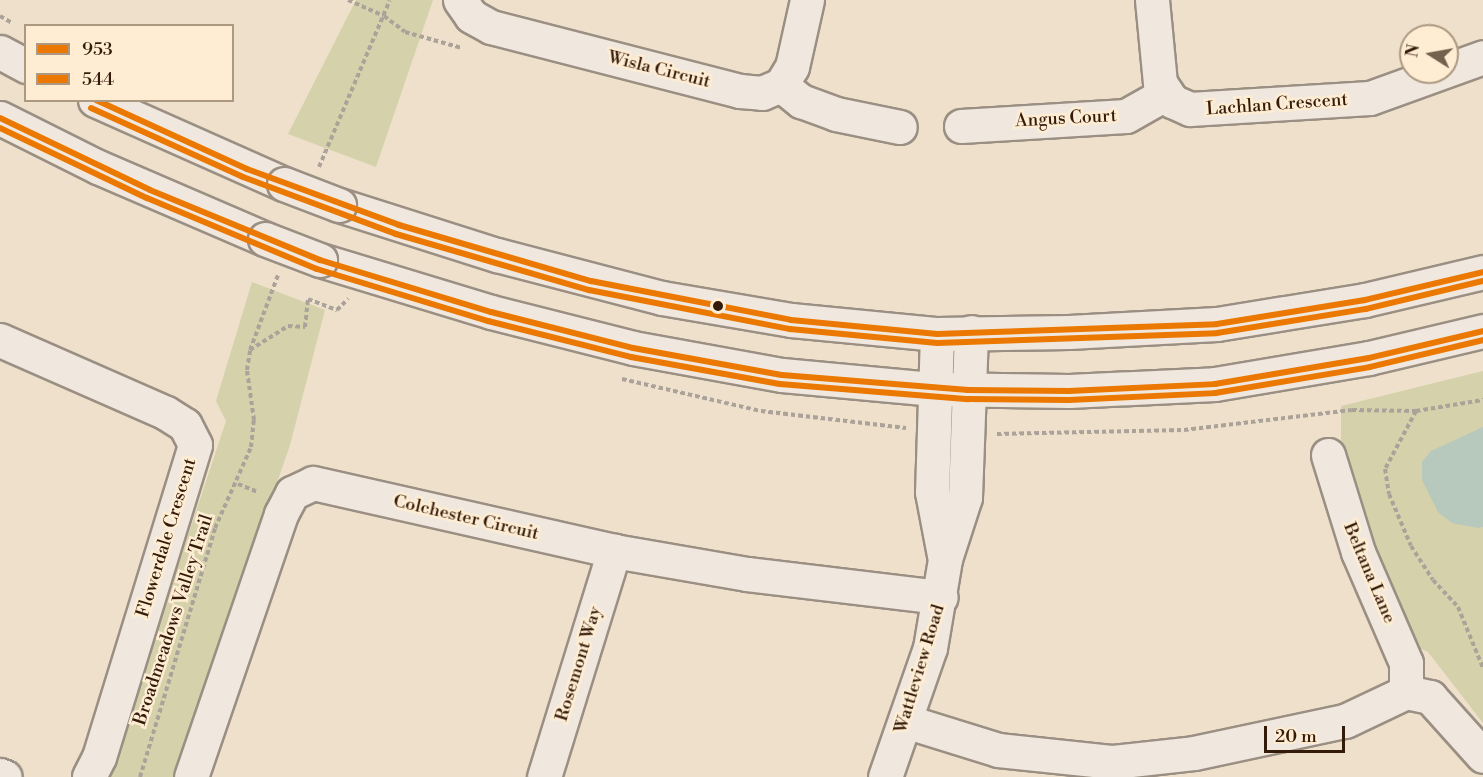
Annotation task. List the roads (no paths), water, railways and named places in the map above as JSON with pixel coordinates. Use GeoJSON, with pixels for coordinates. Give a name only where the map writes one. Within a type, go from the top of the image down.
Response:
{"type":"FeatureCollection","features":[{"type":"Feature","properties":{"kind":"street","name":"Wisla Circuit"},"geometry":{"type":"LineString","coordinates":[[460,0],[471,16],[491,27],[740,91],[762,93],[781,85]]}},
{"type":"Feature","properties":{"kind":"street"},"geometry":{"type":"LineString","coordinates":[[807,0],[792,67],[781,85],[801,101],[836,114],[900,127]]}},
{"type":"Feature","properties":{"kind":"street"},"geometry":{"type":"LineString","coordinates":[[1152,0],[1156,68],[1165,94]]}},
{"type":"Feature","properties":{"kind":"street"},"geometry":{"type":"LineString","coordinates":[[0,52],[24,65]]}},
{"type":"Feature","properties":{"kind":"street","name":"Lachlan Crescent"},"geometry":{"type":"LineString","coordinates":[[1165,94],[1180,105],[1200,110],[1330,103],[1403,89],[1483,57]]}},
{"type":"Feature","properties":{"kind":"street","name":"Angus Court"},"geometry":{"type":"LineString","coordinates":[[961,126],[1126,116],[1165,94]]}},
{"type":"Feature","properties":{"kind":"street"},"geometry":{"type":"LineString","coordinates":[[100,102],[284,184],[339,205],[497,255],[662,298],[791,320],[937,334],[1069,332],[1217,324],[1365,300],[1483,272]]}},
{"type":"Feature","properties":{"kind":"street"},"geometry":{"type":"LineString","coordinates":[[0,118],[274,251],[320,260],[491,312],[633,348],[782,375],[968,390],[1069,391],[1215,384],[1369,358],[1483,331]]}},
{"type":"Feature","properties":{"kind":"street","name":"Wattleview Road"},"geometry":{"type":"LineString","coordinates":[[885,777],[930,648],[941,597],[945,560],[965,496],[971,332]]}},
{"type":"Feature","properties":{"kind":"street","name":"Wattleview Road"},"geometry":{"type":"LineString","coordinates":[[937,334],[932,492],[945,560]]}},
{"type":"Feature","properties":{"kind":"street","name":"Flowerdale Crescent"},"geometry":{"type":"LineString","coordinates":[[0,340],[166,414],[185,425],[195,445],[103,746],[89,777]]}},
{"type":"Feature","properties":{"kind":"street","name":"Beltana Lane"},"geometry":{"type":"LineString","coordinates":[[1328,455],[1358,552],[1406,663],[1406,692]]}},
{"type":"Feature","properties":{"kind":"street","name":"Colchester Circuit"},"geometry":{"type":"LineString","coordinates":[[191,777],[281,513],[292,493],[313,483],[336,486],[453,517],[614,551],[747,574],[941,597]]}},
{"type":"Feature","properties":{"kind":"street","name":"Rosemont Way"},"geometry":{"type":"LineString","coordinates":[[544,777],[614,551]]}},
{"type":"Feature","properties":{"kind":"street"},"geometry":{"type":"LineString","coordinates":[[905,722],[1008,752],[1155,768],[1345,722],[1406,692],[1430,697],[1483,756]]}},
{"type":"Feature","properties":{"kind":"street"},"geometry":{"type":"LineString","coordinates":[[0,775],[5,777]]}}]}
